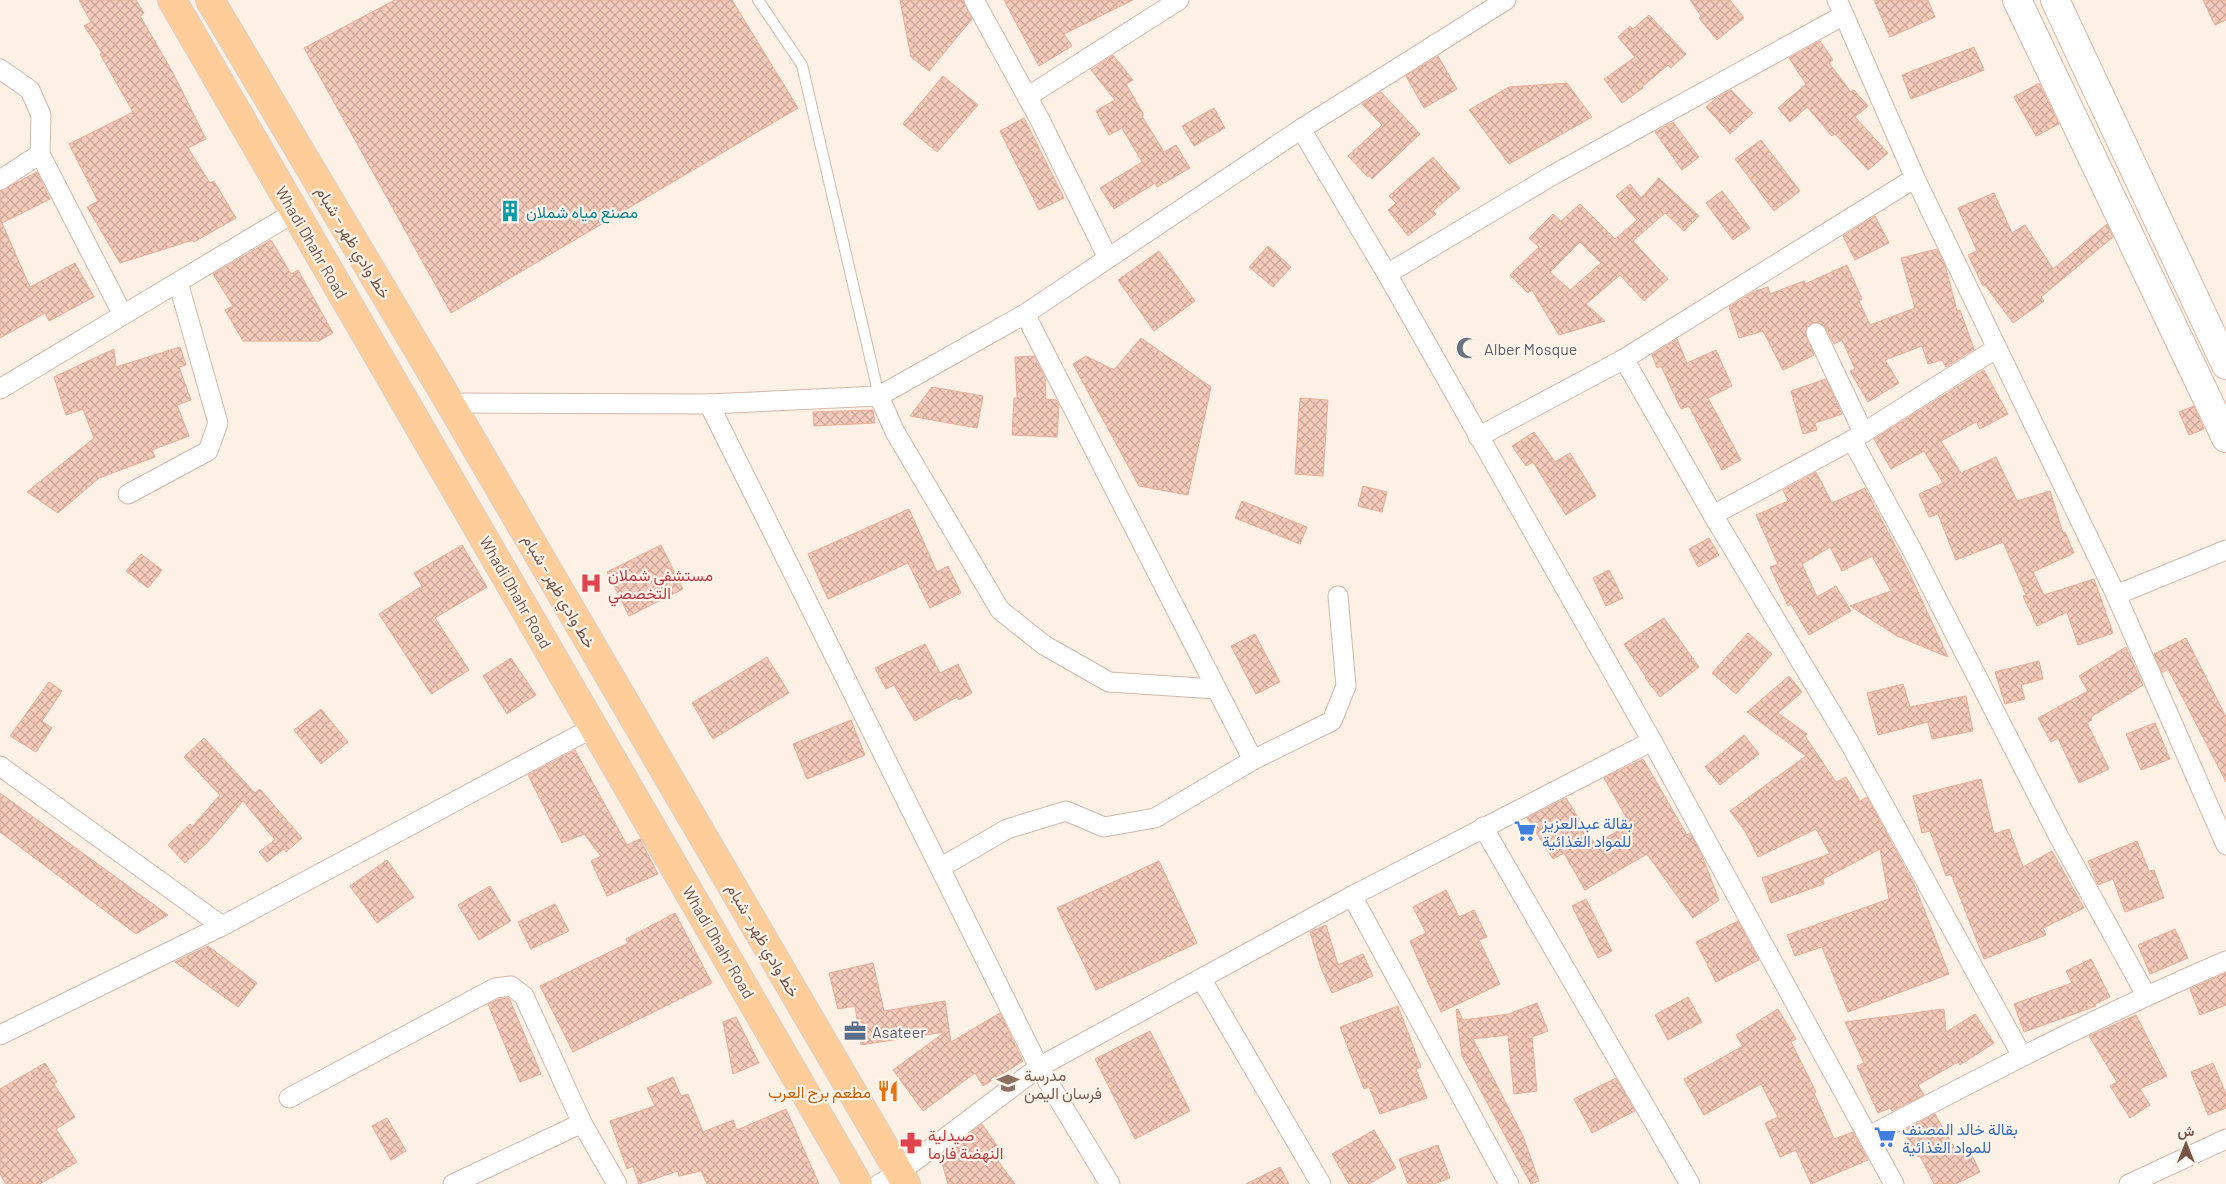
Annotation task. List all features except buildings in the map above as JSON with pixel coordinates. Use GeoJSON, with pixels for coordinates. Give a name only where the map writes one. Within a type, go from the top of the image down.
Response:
{"type":"FeatureCollection","features":[{"type":"Feature","properties":{"kind":"main road","name":"Whadi Dhahr Road"},"geometry":{"type":"LineString","coordinates":[[172,0],[858,1184]]}},
{"type":"Feature","properties":{"kind":"main road","name":"خط وادي ظهر - شبام"},"geometry":{"type":"LineString","coordinates":[[210,0],[450,403],[895,1180]]}},
{"type":"Feature","properties":{"kind":"street"},"geometry":{"type":"LineString","coordinates":[[974,0],[1027,97],[1108,258]]}},
{"type":"Feature","properties":{"kind":"street"},"geometry":{"type":"LineString","coordinates":[[1027,97],[1179,0]]}},
{"type":"Feature","properties":{"kind":"street"},"geometry":{"type":"LineString","coordinates":[[2017,0],[2226,438]]}},
{"type":"Feature","properties":{"kind":"street"},"geometry":{"type":"LineString","coordinates":[[2055,0],[2226,365]]}},
{"type":"Feature","properties":{"kind":"street"},"geometry":{"type":"LineString","coordinates":[[450,403],[709,404],[879,396],[1025,314],[1301,129],[1503,1]]}},
{"type":"Feature","properties":{"kind":"street"},"geometry":{"type":"LineString","coordinates":[[1387,274],[1840,8],[1915,178],[2116,595],[2226,845]]}},
{"type":"Feature","properties":{"kind":"street"},"geometry":{"type":"LineString","coordinates":[[0,69],[30,90],[41,116],[40,154],[123,315]]}},
{"type":"Feature","properties":{"kind":"street"},"geometry":{"type":"LineString","coordinates":[[1301,129],[1387,274],[1652,741],[1894,1184]]}},
{"type":"Feature","properties":{"kind":"street"},"geometry":{"type":"LineString","coordinates":[[0,180],[40,154]]}},
{"type":"Feature","properties":{"kind":"street"},"geometry":{"type":"LineString","coordinates":[[1478,437],[1624,359],[1915,178]]}},
{"type":"Feature","properties":{"kind":"street"},"geometry":{"type":"LineString","coordinates":[[0,389],[294,212]]}},
{"type":"Feature","properties":{"kind":"street"},"geometry":{"type":"LineString","coordinates":[[128,494],[208,451],[218,423],[178,282]]}},
{"type":"Feature","properties":{"kind":"street"},"geometry":{"type":"LineString","coordinates":[[1025,314],[1253,760]]}},
{"type":"Feature","properties":{"kind":"street"},"geometry":{"type":"LineString","coordinates":[[1816,333],[1857,436],[1912,550],[2059,837],[2146,995]]}},
{"type":"Feature","properties":{"kind":"street"},"geometry":{"type":"LineString","coordinates":[[1713,515],[1857,436],[1997,348]]}},
{"type":"Feature","properties":{"kind":"street"},"geometry":{"type":"LineString","coordinates":[[1624,359],[1713,515],[1849,742],[2022,1056]]}},
{"type":"Feature","properties":{"kind":"street"},"geometry":{"type":"LineString","coordinates":[[879,396],[895,432],[1000,610],[1044,646],[1109,682],[1216,690]]}},
{"type":"Feature","properties":{"kind":"street"},"geometry":{"type":"LineString","coordinates":[[709,404],[1039,1067],[1110,1184]]}},
{"type":"Feature","properties":{"kind":"street"},"geometry":{"type":"LineString","coordinates":[[2116,595],[2226,550]]}},
{"type":"Feature","properties":{"kind":"street"},"geometry":{"type":"LineString","coordinates":[[945,865],[1008,830],[1066,810],[1104,826],[1155,818],[1253,760],[1332,722],[1346,686],[1338,596]]}},
{"type":"Feature","properties":{"kind":"street"},"geometry":{"type":"LineString","coordinates":[[4,1027],[222,926],[594,727]]}},
{"type":"Feature","properties":{"kind":"street"},"geometry":{"type":"LineString","coordinates":[[895,1180],[1039,1067],[1202,980],[1352,896],[1652,741]]}},
{"type":"Feature","properties":{"kind":"street"},"geometry":{"type":"LineString","coordinates":[[0,766],[222,926]]}},
{"type":"Feature","properties":{"kind":"street"},"geometry":{"type":"LineString","coordinates":[[1483,827],[1690,1184]]}},
{"type":"Feature","properties":{"kind":"street"},"geometry":{"type":"LineString","coordinates":[[1352,896],[1509,1184]]}},
{"type":"Feature","properties":{"kind":"street"},"geometry":{"type":"LineString","coordinates":[[1869,1136],[2022,1056],[2146,995],[2226,961]]}},
{"type":"Feature","properties":{"kind":"street"},"geometry":{"type":"LineString","coordinates":[[1202,980],[1321,1184]]}},
{"type":"Feature","properties":{"kind":"street"},"geometry":{"type":"LineString","coordinates":[[289,1098],[495,988],[510,986],[524,996],[582,1122],[617,1184]]}},
{"type":"Feature","properties":{"kind":"street"},"geometry":{"type":"LineString","coordinates":[[453,1184],[582,1122]]}},
{"type":"Feature","properties":{"kind":"street"},"geometry":{"type":"LineString","coordinates":[[2129,1184],[2226,1139]]}},
{"type":"Feature","properties":{"kind":"lane"},"geometry":{"type":"LineString","coordinates":[[758,0],[802,64],[879,396]]}},
{"type":"Feature","properties":{"kind":"place","name":"مصنع مياه شملان"},"geometry":{"type":"Point","coordinates":[510,211]}},
{"type":"Feature","properties":{"kind":"place","name":"Alber Mosque"},"geometry":{"type":"Point","coordinates":[1467,348]}},
{"type":"Feature","properties":{"kind":"place","name":"مستشفى شملان التخصصي"},"geometry":{"type":"Point","coordinates":[591,583]}},
{"type":"Feature","properties":{"kind":"place","name":"بقالة عبدالعزيز للمواد الغذائية"},"geometry":{"type":"Point","coordinates":[1525,831]}},
{"type":"Feature","properties":{"kind":"place","name":"Asateer"},"geometry":{"type":"Point","coordinates":[855,1031]}},
{"type":"Feature","properties":{"kind":"place","name":"مدرسة فرسان اليمن"},"geometry":{"type":"Point","coordinates":[1008,1083]}},
{"type":"Feature","properties":{"kind":"place","name":"مطعم برج العرب"},"geometry":{"type":"Point","coordinates":[888,1091]}},
{"type":"Feature","properties":{"kind":"place","name":"بقالة خالد المصنف للمواد الغذائية"},"geometry":{"type":"Point","coordinates":[1885,1137]}},
{"type":"Feature","properties":{"kind":"place","name":"صيدلية النهضة فارما"},"geometry":{"type":"Point","coordinates":[911,1143]}}]}
